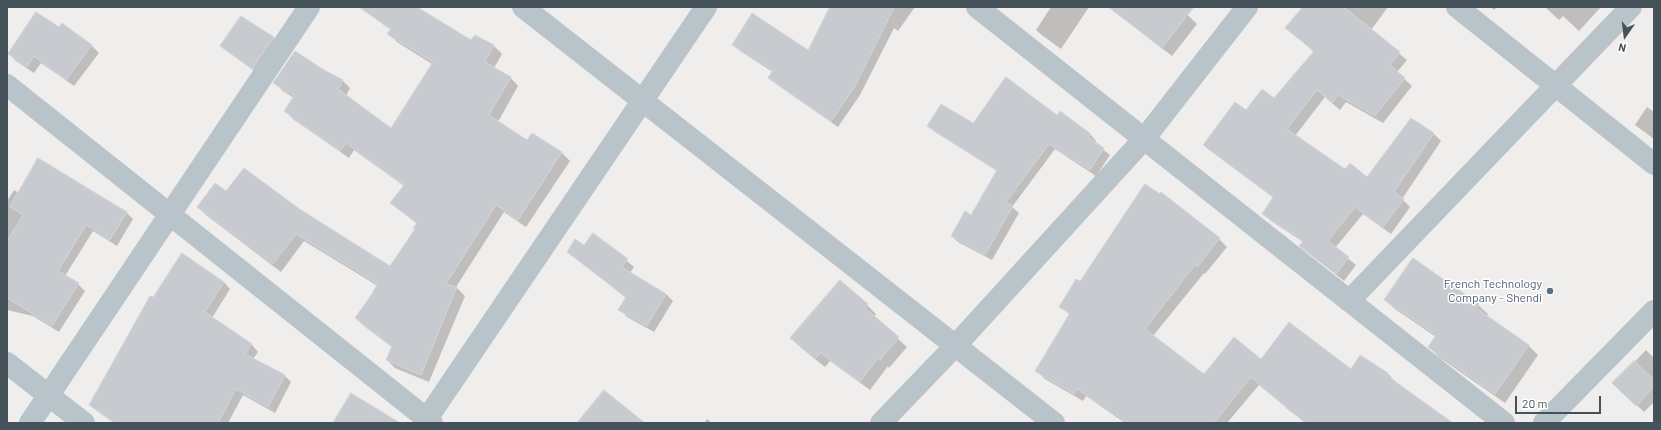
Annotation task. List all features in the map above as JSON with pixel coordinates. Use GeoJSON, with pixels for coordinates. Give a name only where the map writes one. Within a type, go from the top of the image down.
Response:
{"type":"FeatureCollection","features":[{"type":"Feature","properties":{"kind":"street"},"geometry":{"type":"LineString","coordinates":[[30,423],[309,7]]}},
{"type":"Feature","properties":{"kind":"street"},"geometry":{"type":"LineString","coordinates":[[523,7],[1054,423]]}},
{"type":"Feature","properties":{"kind":"street"},"geometry":{"type":"LineString","coordinates":[[7,86],[428,422],[706,7]]}},
{"type":"Feature","properties":{"kind":"street"},"geometry":{"type":"LineString","coordinates":[[977,7],[1504,423]]}},
{"type":"Feature","properties":{"kind":"street"},"geometry":{"type":"LineString","coordinates":[[881,423],[956,345],[1144,139],[1248,7]]}},
{"type":"Feature","properties":{"kind":"street"},"geometry":{"type":"LineString","coordinates":[[1457,7],[1654,164]]}},
{"type":"Feature","properties":{"kind":"street"},"geometry":{"type":"LineString","coordinates":[[1349,301],[1631,7]]}},
{"type":"Feature","properties":{"kind":"street"},"geometry":{"type":"LineString","coordinates":[[1544,423],[1654,311]]}},
{"type":"Feature","properties":{"kind":"street"},"geometry":{"type":"LineString","coordinates":[[7,363],[84,423]]}},
{"type":"Feature","properties":{"kind":"building"},"geometry":{"type":"Polygon","coordinates":[[[359,7],[417,7],[471,40],[475,35],[494,45],[485,62],[511,77],[489,115],[527,140],[532,133],[562,152],[518,220],[496,205],[446,284],[457,287],[421,375],[386,360],[392,346],[355,318],[378,284],[296,234],[273,264],[197,207],[215,183],[226,191],[244,168],[301,210],[390,266],[415,229],[413,228],[417,223],[390,203],[404,185],[346,143],[340,151],[284,111],[294,96],[273,83],[295,51],[324,70],[343,80],[338,89],[391,128],[433,62],[387,34],[391,29],[359,7]]]}},
{"type":"Feature","properties":{"kind":"building"},"geometry":{"type":"Polygon","coordinates":[[[830,7],[894,7],[854,88],[831,121],[768,78],[773,70],[732,45],[752,13],[808,50],[830,7]]]}},
{"type":"Feature","properties":{"kind":"building"},"geometry":{"type":"Polygon","coordinates":[[[1110,7],[1194,7],[1162,48],[1110,7]]]}},
{"type":"Feature","properties":{"kind":"building"},"geometry":{"type":"Polygon","coordinates":[[[1303,7],[1344,7],[1400,52],[1390,65],[1405,78],[1375,116],[1338,95],[1332,103],[1317,90],[1287,129],[1345,169],[1350,163],[1367,177],[1411,118],[1434,133],[1394,192],[1404,199],[1383,227],[1355,207],[1328,241],[1349,257],[1336,274],[1299,246],[1303,241],[1262,214],[1273,197],[1203,145],[1235,102],[1246,110],[1262,89],[1274,98],[1314,51],[1285,28],[1303,7]]]}},
{"type":"Feature","properties":{"kind":"building"},"geometry":{"type":"Polygon","coordinates":[[[36,12],[59,27],[62,23],[92,45],[66,80],[34,56],[27,67],[8,54],[36,12]]]}},
{"type":"Feature","properties":{"kind":"building"},"geometry":{"type":"Polygon","coordinates":[[[241,16],[274,37],[252,69],[220,46],[241,16]]]}},
{"type":"Feature","properties":{"kind":"building"},"geometry":{"type":"Polygon","coordinates":[[[1006,77],[1057,115],[1060,111],[1091,134],[1088,137],[1104,148],[1090,170],[1049,144],[1006,202],[1013,206],[985,255],[951,236],[965,211],[971,215],[997,170],[927,126],[941,104],[973,123],[1006,77]]]}},
{"type":"Feature","properties":{"kind":"building"},"geometry":{"type":"Polygon","coordinates":[[[38,158],[127,212],[110,240],[86,225],[58,271],[79,283],[52,326],[7,298],[7,241],[23,215],[10,207],[38,158]]]}},
{"type":"Feature","properties":{"kind":"building"},"geometry":{"type":"Polygon","coordinates":[[[1145,184],[1160,194],[1161,192],[1220,238],[1197,267],[1195,265],[1145,329],[1204,374],[1234,337],[1261,359],[1289,322],[1351,369],[1360,355],[1388,373],[1386,375],[1453,423],[1307,423],[1286,408],[1287,407],[1251,377],[1214,423],[1128,423],[1077,389],[1074,394],[1035,371],[1070,313],[1059,307],[1076,279],[1080,281],[1145,184]]]}},
{"type":"Feature","properties":{"kind":"building"},"geometry":{"type":"Polygon","coordinates":[[[593,233],[628,259],[622,267],[666,294],[647,326],[618,310],[626,297],[567,252],[575,239],[584,245],[593,233]]]}},
{"type":"Feature","properties":{"kind":"building"},"geometry":{"type":"Polygon","coordinates":[[[182,253],[224,282],[205,312],[252,344],[245,354],[285,375],[268,407],[236,389],[218,423],[116,423],[89,405],[150,296],[153,297],[182,253]]]}},
{"type":"Feature","properties":{"kind":"building"},"geometry":{"type":"Polygon","coordinates":[[[1413,258],[1479,304],[1476,308],[1529,345],[1495,394],[1428,347],[1436,335],[1384,300],[1413,258]]]}},
{"type":"Feature","properties":{"kind":"building"},"geometry":{"type":"Polygon","coordinates":[[[840,280],[868,304],[865,308],[899,337],[880,360],[878,358],[860,382],[821,353],[815,359],[790,338],[840,280]]]}},
{"type":"Feature","properties":{"kind":"building"},"geometry":{"type":"Polygon","coordinates":[[[1634,361],[1654,380],[1654,387],[1636,406],[1612,383],[1634,361]]]}},
{"type":"Feature","properties":{"kind":"building"},"geometry":{"type":"Polygon","coordinates":[[[604,390],[645,423],[577,423],[604,390]]]}},
{"type":"Feature","properties":{"kind":"building"},"geometry":{"type":"Polygon","coordinates":[[[351,393],[400,423],[333,423],[351,393]]]}},
{"type":"Feature","properties":{"kind":"place","name":"French Technology Company - Shendi"},"geometry":{"type":"Point","coordinates":[1550,291]}}]}
